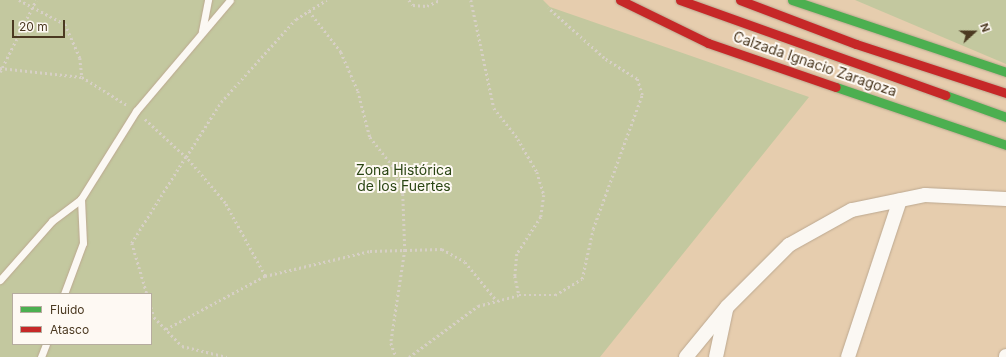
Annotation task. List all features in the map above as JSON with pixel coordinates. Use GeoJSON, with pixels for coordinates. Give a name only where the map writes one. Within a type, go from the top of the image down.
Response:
{"type":"FeatureCollection","features":[{"type":"Feature","properties":{"kind":"main road","name":"Calzada Ignacio Zaragoza"},"geometry":{"type":"LineString","coordinates":[[620,0],[708,43],[1006,145]]}},
{"type":"Feature","properties":{"kind":"main road","name":"Calzada Ignacio Zaragoza"},"geometry":{"type":"LineString","coordinates":[[680,0],[1006,117]]}},
{"type":"Feature","properties":{"kind":"main road"},"geometry":{"type":"LineString","coordinates":[[740,0],[856,44],[1006,93]]}},
{"type":"Feature","properties":{"kind":"main road"},"geometry":{"type":"LineString","coordinates":[[792,0],[1006,72]]}},
{"type":"Feature","properties":{"kind":"street"},"geometry":{"type":"LineString","coordinates":[[686,357],[727,307],[761,271],[796,241],[852,210],[925,195],[1006,199]]}},
{"type":"Feature","properties":{"kind":"street"},"geometry":{"type":"LineString","coordinates":[[848,357],[900,200]]}},
{"type":"Feature","properties":{"kind":"street"},"geometry":{"type":"LineString","coordinates":[[716,357],[727,307]]}},
{"type":"Feature","properties":{"kind":"lane"},"geometry":{"type":"LineString","coordinates":[[202,31],[208,0]]}},
{"type":"Feature","properties":{"kind":"lane"},"geometry":{"type":"LineString","coordinates":[[0,280],[52,221],[81,200],[136,111],[202,31],[230,0]]}},
{"type":"Feature","properties":{"kind":"lane"},"geometry":{"type":"LineString","coordinates":[[64,293],[83,243],[81,200]]}},
{"type":"Feature","properties":{"kind":"lane"},"geometry":{"type":"LineString","coordinates":[[41,357],[46,345]]}},
{"type":"Feature","properties":{"kind":"path"},"geometry":{"type":"LineString","coordinates":[[19,0],[33,5],[65,24],[80,58],[82,77]]}},
{"type":"Feature","properties":{"kind":"path"},"geometry":{"type":"LineString","coordinates":[[0,72],[36,0]]}},
{"type":"Feature","properties":{"kind":"path"},"geometry":{"type":"LineString","coordinates":[[147,293],[132,242],[221,102],[296,19],[326,0]]}},
{"type":"Feature","properties":{"kind":"path"},"geometry":{"type":"LineString","coordinates":[[410,0],[413,5],[427,6],[440,0]]}},
{"type":"Feature","properties":{"kind":"path"},"geometry":{"type":"LineString","coordinates":[[471,0],[494,108],[518,140],[537,172],[544,195],[541,217],[517,254],[515,276],[519,295]]}},
{"type":"Feature","properties":{"kind":"path"},"geometry":{"type":"LineString","coordinates":[[409,357],[478,306],[519,295],[555,295],[582,279],[593,229],[642,95],[637,79],[604,58],[548,8]]}},
{"type":"Feature","properties":{"kind":"path"},"geometry":{"type":"LineString","coordinates":[[309,11],[341,52],[358,91],[370,137],[394,168],[403,194],[405,250],[391,343],[396,357]]}},
{"type":"Feature","properties":{"kind":"path"},"geometry":{"type":"LineString","coordinates":[[1,68],[82,77],[136,111],[186,157],[225,203],[265,276]]}},
{"type":"Feature","properties":{"kind":"path"},"geometry":{"type":"LineString","coordinates":[[166,329],[265,276],[370,252],[442,249],[465,262],[496,301]]}},
{"type":"Feature","properties":{"kind":"path"},"geometry":{"type":"LineString","coordinates":[[152,310],[154,317],[182,346],[227,357]]}},
{"type":"Feature","properties":{"kind":"green space","name":"Zona Histórica de los Fuertes"},"geometry":{"type":"Polygon","coordinates":[[[0,0],[543,0],[550,7],[809,97],[600,357],[0,357],[0,0]]]}},
{"type":"Feature","properties":{"kind":"green space"},"geometry":{"type":"Polygon","coordinates":[[[855,0],[1006,0],[1006,64],[855,0]]]}},
{"type":"Feature","properties":{"kind":"traffic: fast"},"geometry":{"type":"LineString","coordinates":[[792,0],[1006,72]]}},
{"type":"Feature","properties":{"kind":"traffic: fast"},"geometry":{"type":"LineString","coordinates":[[836,87],[1006,145]]}},
{"type":"Feature","properties":{"kind":"traffic: fast"},"geometry":{"type":"LineString","coordinates":[[945,95],[1006,117]]}},
{"type":"Feature","properties":{"kind":"traffic: jam"},"geometry":{"type":"LineString","coordinates":[[620,0],[708,43],[836,87]]}},
{"type":"Feature","properties":{"kind":"traffic: jam"},"geometry":{"type":"LineString","coordinates":[[680,0],[945,95]]}},
{"type":"Feature","properties":{"kind":"traffic: jam"},"geometry":{"type":"LineString","coordinates":[[740,0],[856,44],[1006,93]]}}]}
